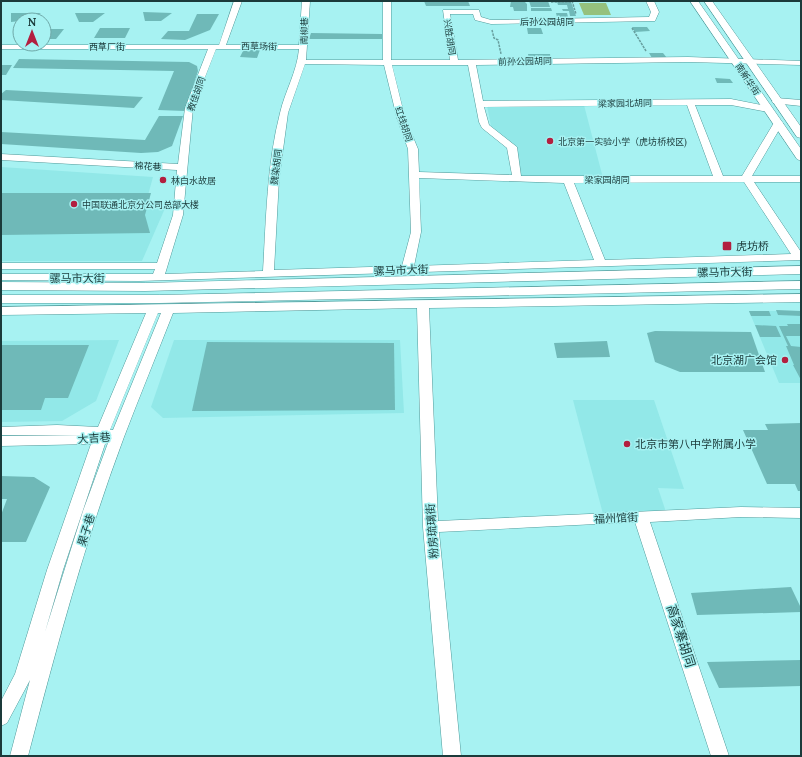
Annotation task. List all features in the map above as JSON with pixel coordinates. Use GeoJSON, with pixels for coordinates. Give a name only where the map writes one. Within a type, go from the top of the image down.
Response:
{"type":"FeatureCollection","features":[{"type":"Feature","properties":{"kind":"main road","name":"南新华街"},"geometry":{"type":"LineString","coordinates":[[694,1],[801,157]]}},
{"type":"Feature","properties":{"kind":"main road","name":"南新华街"},"geometry":{"type":"LineString","coordinates":[[708,1],[801,135]]}},
{"type":"Feature","properties":{"kind":"main road","name":"骡马市大街"},"geometry":{"type":"LineString","coordinates":[[1,286],[111,287],[288,284],[615,274],[800,262]]}},
{"type":"Feature","properties":{"kind":"main road"},"geometry":{"type":"LineString","coordinates":[[564,266],[615,274]]}},
{"type":"Feature","properties":{"kind":"main road"},"geometry":{"type":"LineString","coordinates":[[83,278],[111,287]]}},
{"type":"Feature","properties":{"kind":"main road","name":"骡马市大街"},"geometry":{"type":"LineString","coordinates":[[1,299],[159,299],[801,285]]}},
{"type":"Feature","properties":{"kind":"main road"},"geometry":{"type":"LineString","coordinates":[[566,301],[626,290]]}},
{"type":"Feature","properties":{"kind":"street","name":"教佳胡同"},"geometry":{"type":"LineString","coordinates":[[182,168],[189,108],[238,1]]}},
{"type":"Feature","properties":{"kind":"street","name":"南柳巷"},"geometry":{"type":"LineString","coordinates":[[302,62],[306,1]]}},
{"type":"Feature","properties":{"kind":"street","name":"红线胡同"},"geometry":{"type":"LineString","coordinates":[[388,1],[387,62],[401,118],[413,149],[416,232],[407,270]]}},
{"type":"Feature","properties":{"kind":"street","name":"后孙公园胡同"},"geometry":{"type":"LineString","coordinates":[[490,21],[628,21],[652,19],[655,12],[650,1]]}},
{"type":"Feature","properties":{"kind":"street","name":"兴胜胡同"},"geometry":{"type":"LineString","coordinates":[[454,61],[446,12],[476,12],[478,18],[490,21]]}},
{"type":"Feature","properties":{"kind":"street","name":"西草场街"},"geometry":{"type":"LineString","coordinates":[[218,46],[304,47]]}},
{"type":"Feature","properties":{"kind":"street","name":"西草厂街"},"geometry":{"type":"LineString","coordinates":[[1,47],[218,46]]}},
{"type":"Feature","properties":{"kind":"street","name":"前孙公园胡同"},"geometry":{"type":"LineString","coordinates":[[302,62],[503,62],[651,59],[748,60],[801,63]]}},
{"type":"Feature","properties":{"kind":"street","name":"魏染胡同"},"geometry":{"type":"LineString","coordinates":[[268,274],[274,179],[284,113],[302,62]]}},
{"type":"Feature","properties":{"kind":"street"},"geometry":{"type":"LineString","coordinates":[[471,62],[485,126],[512,147],[517,179]]}},
{"type":"Feature","properties":{"kind":"street"},"geometry":{"type":"LineString","coordinates":[[776,101],[801,103]]}},
{"type":"Feature","properties":{"kind":"street"},"geometry":{"type":"LineString","coordinates":[[690,102],[719,179]]}},
{"type":"Feature","properties":{"kind":"street","name":"梁家园北胡同"},"geometry":{"type":"LineString","coordinates":[[480,104],[731,102],[768,109]]}},
{"type":"Feature","properties":{"kind":"street"},"geometry":{"type":"LineString","coordinates":[[778,124],[746,178],[800,262]]}},
{"type":"Feature","properties":{"kind":"street","name":"棉花巷"},"geometry":{"type":"LineString","coordinates":[[1,157],[182,168]]}},
{"type":"Feature","properties":{"kind":"street"},"geometry":{"type":"LineString","coordinates":[[158,277],[178,215],[182,168]]}},
{"type":"Feature","properties":{"kind":"street","name":"梁家园胡同"},"geometry":{"type":"LineString","coordinates":[[413,175],[568,180],[746,178],[801,179]]}},
{"type":"Feature","properties":{"kind":"street"},"geometry":{"type":"LineString","coordinates":[[568,180],[601,263]]}},
{"type":"Feature","properties":{"kind":"street","name":"骡马市大街"},"geometry":{"type":"LineString","coordinates":[[1,277],[158,277],[564,266],[601,263],[800,262]]}},
{"type":"Feature","properties":{"kind":"street"},"geometry":{"type":"LineString","coordinates":[[1,266],[162,266]]}},
{"type":"Feature","properties":{"kind":"street"},"geometry":{"type":"LineString","coordinates":[[1,311],[168,310],[566,301],[801,298]]}},
{"type":"Feature","properties":{"kind":"street","name":"粉房琉璃街"},"geometry":{"type":"LineString","coordinates":[[423,305],[431,527],[452,756]]}},
{"type":"Feature","properties":{"kind":"street","name":"果子巷"},"geometry":{"type":"LineString","coordinates":[[1,718],[24,675],[55,570],[107,436],[153,310]]}},
{"type":"Feature","properties":{"kind":"street","name":"果子巷"},"geometry":{"type":"LineString","coordinates":[[19,756],[41,673],[91,511],[107,436],[168,310]]}},
{"type":"Feature","properties":{"kind":"street","name":"大吉巷"},"geometry":{"type":"LineString","coordinates":[[1,431],[107,436]]}},
{"type":"Feature","properties":{"kind":"street","name":"大吉巷"},"geometry":{"type":"LineString","coordinates":[[1,441],[107,436]]}},
{"type":"Feature","properties":{"kind":"street","name":"福州馆街"},"geometry":{"type":"LineString","coordinates":[[431,527],[741,512],[801,513]]}},
{"type":"Feature","properties":{"kind":"street","name":"高家寨胡同"},"geometry":{"type":"LineString","coordinates":[[641,516],[720,756]]}},
{"type":"Feature","properties":{"kind":"path"},"geometry":{"type":"LineString","coordinates":[[551,2],[572,2]]}},
{"type":"Feature","properties":{"kind":"path"},"geometry":{"type":"LineString","coordinates":[[490,21],[494,38],[498,40],[503,62]]}},
{"type":"Feature","properties":{"kind":"path"},"geometry":{"type":"LineString","coordinates":[[628,21],[651,59]]}},
{"type":"Feature","properties":{"kind":"shaded area","name":"北京第一实验小学（虎坊桥校区)"},"geometry":{"type":"Polygon","coordinates":[[[584,105],[603,178],[521,178],[516,148],[491,126],[487,106],[584,105]]]}},
{"type":"Feature","properties":{"kind":"shaded area","name":"中国联通北京分公司总部大楼"},"geometry":{"type":"Polygon","coordinates":[[[1,167],[153,177],[145,206],[166,206],[142,261],[1,261],[1,167]]]}},
{"type":"Feature","properties":{"kind":"shaded area","name":"北京湖广会馆"},"geometry":{"type":"Polygon","coordinates":[[[749,311],[801,311],[801,383],[779,383],[749,311]]]}},
{"type":"Feature","properties":{"kind":"shaded area"},"geometry":{"type":"Polygon","coordinates":[[[119,340],[96,401],[62,421],[1,422],[1,341],[119,340]]]}},
{"type":"Feature","properties":{"kind":"shaded area"},"geometry":{"type":"Polygon","coordinates":[[[174,340],[400,340],[404,413],[163,418],[151,407],[174,340]]]}},
{"type":"Feature","properties":{"kind":"shaded area","name":"北京市第八中学附属小学"},"geometry":{"type":"Polygon","coordinates":[[[573,400],[654,400],[684,489],[658,488],[666,512],[603,514],[573,400]]]}},
{"type":"Feature","properties":{"kind":"green space"},"geometry":{"type":"Polygon","coordinates":[[[579,3],[606,3],[611,15],[584,15],[579,3]]]}},
{"type":"Feature","properties":{"kind":"building"},"geometry":{"type":"Polygon","coordinates":[[[424,1],[468,1],[470,6],[426,6],[424,1]]]}},
{"type":"Feature","properties":{"kind":"building"},"geometry":{"type":"Polygon","coordinates":[[[511,1],[524,1],[527,4],[527,11],[514,11],[513,7],[510,7],[511,1]]]}},
{"type":"Feature","properties":{"kind":"building"},"geometry":{"type":"Polygon","coordinates":[[[529,1],[548,1],[550,7],[531,7],[529,1]]]}},
{"type":"Feature","properties":{"kind":"building"},"geometry":{"type":"Polygon","coordinates":[[[557,2],[571,2],[576,16],[570,16],[569,11],[563,11],[562,9],[568,9],[567,5],[558,5],[557,2]]]}},
{"type":"Feature","properties":{"kind":"building"},"geometry":{"type":"Polygon","coordinates":[[[531,8],[551,8],[552,11],[531,11],[531,8]]]}},
{"type":"Feature","properties":{"kind":"building"},"geometry":{"type":"Polygon","coordinates":[[[143,12],[172,13],[161,21],[145,21],[143,12]]]}},
{"type":"Feature","properties":{"kind":"building"},"geometry":{"type":"Polygon","coordinates":[[[75,13],[105,13],[93,22],[79,22],[75,13]]]}},
{"type":"Feature","properties":{"kind":"building"},"geometry":{"type":"Polygon","coordinates":[[[556,13],[567,13],[568,17],[557,17],[556,13]]]}},
{"type":"Feature","properties":{"kind":"building"},"geometry":{"type":"Polygon","coordinates":[[[197,14],[219,14],[210,30],[185,40],[161,39],[168,31],[189,31],[197,14]]]}},
{"type":"Feature","properties":{"kind":"building"},"geometry":{"type":"Polygon","coordinates":[[[632,27],[647,27],[650,31],[635,32],[632,27]]]}},
{"type":"Feature","properties":{"kind":"building"},"geometry":{"type":"Polygon","coordinates":[[[100,28],[130,28],[125,38],[94,38],[100,28]]]}},
{"type":"Feature","properties":{"kind":"building"},"geometry":{"type":"Polygon","coordinates":[[[527,28],[541,28],[543,34],[528,34],[527,28]]]}},
{"type":"Feature","properties":{"kind":"building"},"geometry":{"type":"Polygon","coordinates":[[[52,29],[64,29],[56,39],[52,39],[52,29]]]}},
{"type":"Feature","properties":{"kind":"building"},"geometry":{"type":"Polygon","coordinates":[[[311,33],[382,34],[382,39],[309,39],[311,33]]]}},
{"type":"Feature","properties":{"kind":"building"},"geometry":{"type":"Polygon","coordinates":[[[245,47],[261,47],[257,58],[240,57],[245,47]]]}},
{"type":"Feature","properties":{"kind":"building"},"geometry":{"type":"Polygon","coordinates":[[[649,53],[663,53],[667,58],[652,58],[649,53]]]}},
{"type":"Feature","properties":{"kind":"building"},"geometry":{"type":"Polygon","coordinates":[[[528,54],[550,54],[551,59],[529,59],[528,54]]]}},
{"type":"Feature","properties":{"kind":"building"},"geometry":{"type":"Polygon","coordinates":[[[19,59],[189,62],[197,66],[198,71],[185,111],[158,110],[174,71],[13,68],[19,59]]]}},
{"type":"Feature","properties":{"kind":"building"},"geometry":{"type":"Polygon","coordinates":[[[1,65],[12,65],[6,75],[1,75],[1,65]]]}},
{"type":"Feature","properties":{"kind":"building"},"geometry":{"type":"Polygon","coordinates":[[[715,78],[730,79],[733,83],[717,83],[715,78]]]}},
{"type":"Feature","properties":{"kind":"building"},"geometry":{"type":"Polygon","coordinates":[[[6,90],[143,97],[134,108],[1,100],[1,94],[6,90]]]}},
{"type":"Feature","properties":{"kind":"building"},"geometry":{"type":"Polygon","coordinates":[[[159,116],[183,116],[172,146],[158,152],[141,153],[1,144],[1,132],[145,140],[159,116]]]}},
{"type":"Feature","properties":{"kind":"building","name":"中国联通北京分公司总部大楼"},"geometry":{"type":"Polygon","coordinates":[[[1,193],[151,193],[145,215],[150,233],[1,235],[1,193]]]}},
{"type":"Feature","properties":{"kind":"building"},"geometry":{"type":"Polygon","coordinates":[[[776,310],[801,311],[801,316],[778,315],[776,310]]]}},
{"type":"Feature","properties":{"kind":"building"},"geometry":{"type":"Polygon","coordinates":[[[749,311],[769,311],[771,316],[751,316],[749,311]]]}},
{"type":"Feature","properties":{"kind":"building"},"geometry":{"type":"Polygon","coordinates":[[[787,324],[801,324],[801,336],[786,336],[791,346],[801,347],[801,380],[793,365],[786,346],[788,346],[779,326],[788,326],[787,324]]]}},
{"type":"Feature","properties":{"kind":"building"},"geometry":{"type":"Polygon","coordinates":[[[755,325],[776,326],[781,337],[760,337],[755,325]]]}},
{"type":"Feature","properties":{"kind":"building"},"geometry":{"type":"Polygon","coordinates":[[[655,331],[751,332],[765,372],[680,372],[655,362],[647,333],[655,331]]]}},
{"type":"Feature","properties":{"kind":"building"},"geometry":{"type":"Polygon","coordinates":[[[607,341],[610,357],[557,358],[554,343],[607,341]]]}},
{"type":"Feature","properties":{"kind":"building"},"geometry":{"type":"Polygon","coordinates":[[[207,342],[394,343],[395,410],[192,411],[207,342]]]}},
{"type":"Feature","properties":{"kind":"building"},"geometry":{"type":"Polygon","coordinates":[[[1,345],[89,345],[68,398],[45,398],[41,410],[1,410],[1,345]]]}},
{"type":"Feature","properties":{"kind":"building"},"geometry":{"type":"Polygon","coordinates":[[[801,423],[801,491],[798,491],[795,484],[767,484],[743,430],[768,430],[765,424],[801,423]]]}},
{"type":"Feature","properties":{"kind":"building"},"geometry":{"type":"Polygon","coordinates":[[[1,476],[34,477],[50,487],[26,542],[1,542],[1,515],[7,499],[1,499],[1,476]]]}},
{"type":"Feature","properties":{"kind":"building"},"geometry":{"type":"Polygon","coordinates":[[[791,587],[801,608],[801,612],[697,615],[691,593],[791,587]]]}},
{"type":"Feature","properties":{"kind":"building"},"geometry":{"type":"Polygon","coordinates":[[[801,660],[801,686],[719,688],[707,662],[801,660]]]}},
{"type":"Feature","properties":{"kind":"place","name":"北京第一实验小学（虎坊桥校区)"},"geometry":{"type":"Point","coordinates":[550,141]}},
{"type":"Feature","properties":{"kind":"place","name":"林白水故居"},"geometry":{"type":"Point","coordinates":[163,180]}},
{"type":"Feature","properties":{"kind":"place","name":"中国联通北京分公司总部大楼"},"geometry":{"type":"Point","coordinates":[74,204]}},
{"type":"Feature","properties":{"kind":"place","name":"虎坊桥"},"geometry":{"type":"Point","coordinates":[727,246]}},
{"type":"Feature","properties":{"kind":"place","name":"北京湖广会馆"},"geometry":{"type":"Point","coordinates":[785,360]}},
{"type":"Feature","properties":{"kind":"place","name":"北京市第八中学附属小学"},"geometry":{"type":"Point","coordinates":[627,444]}}]}
